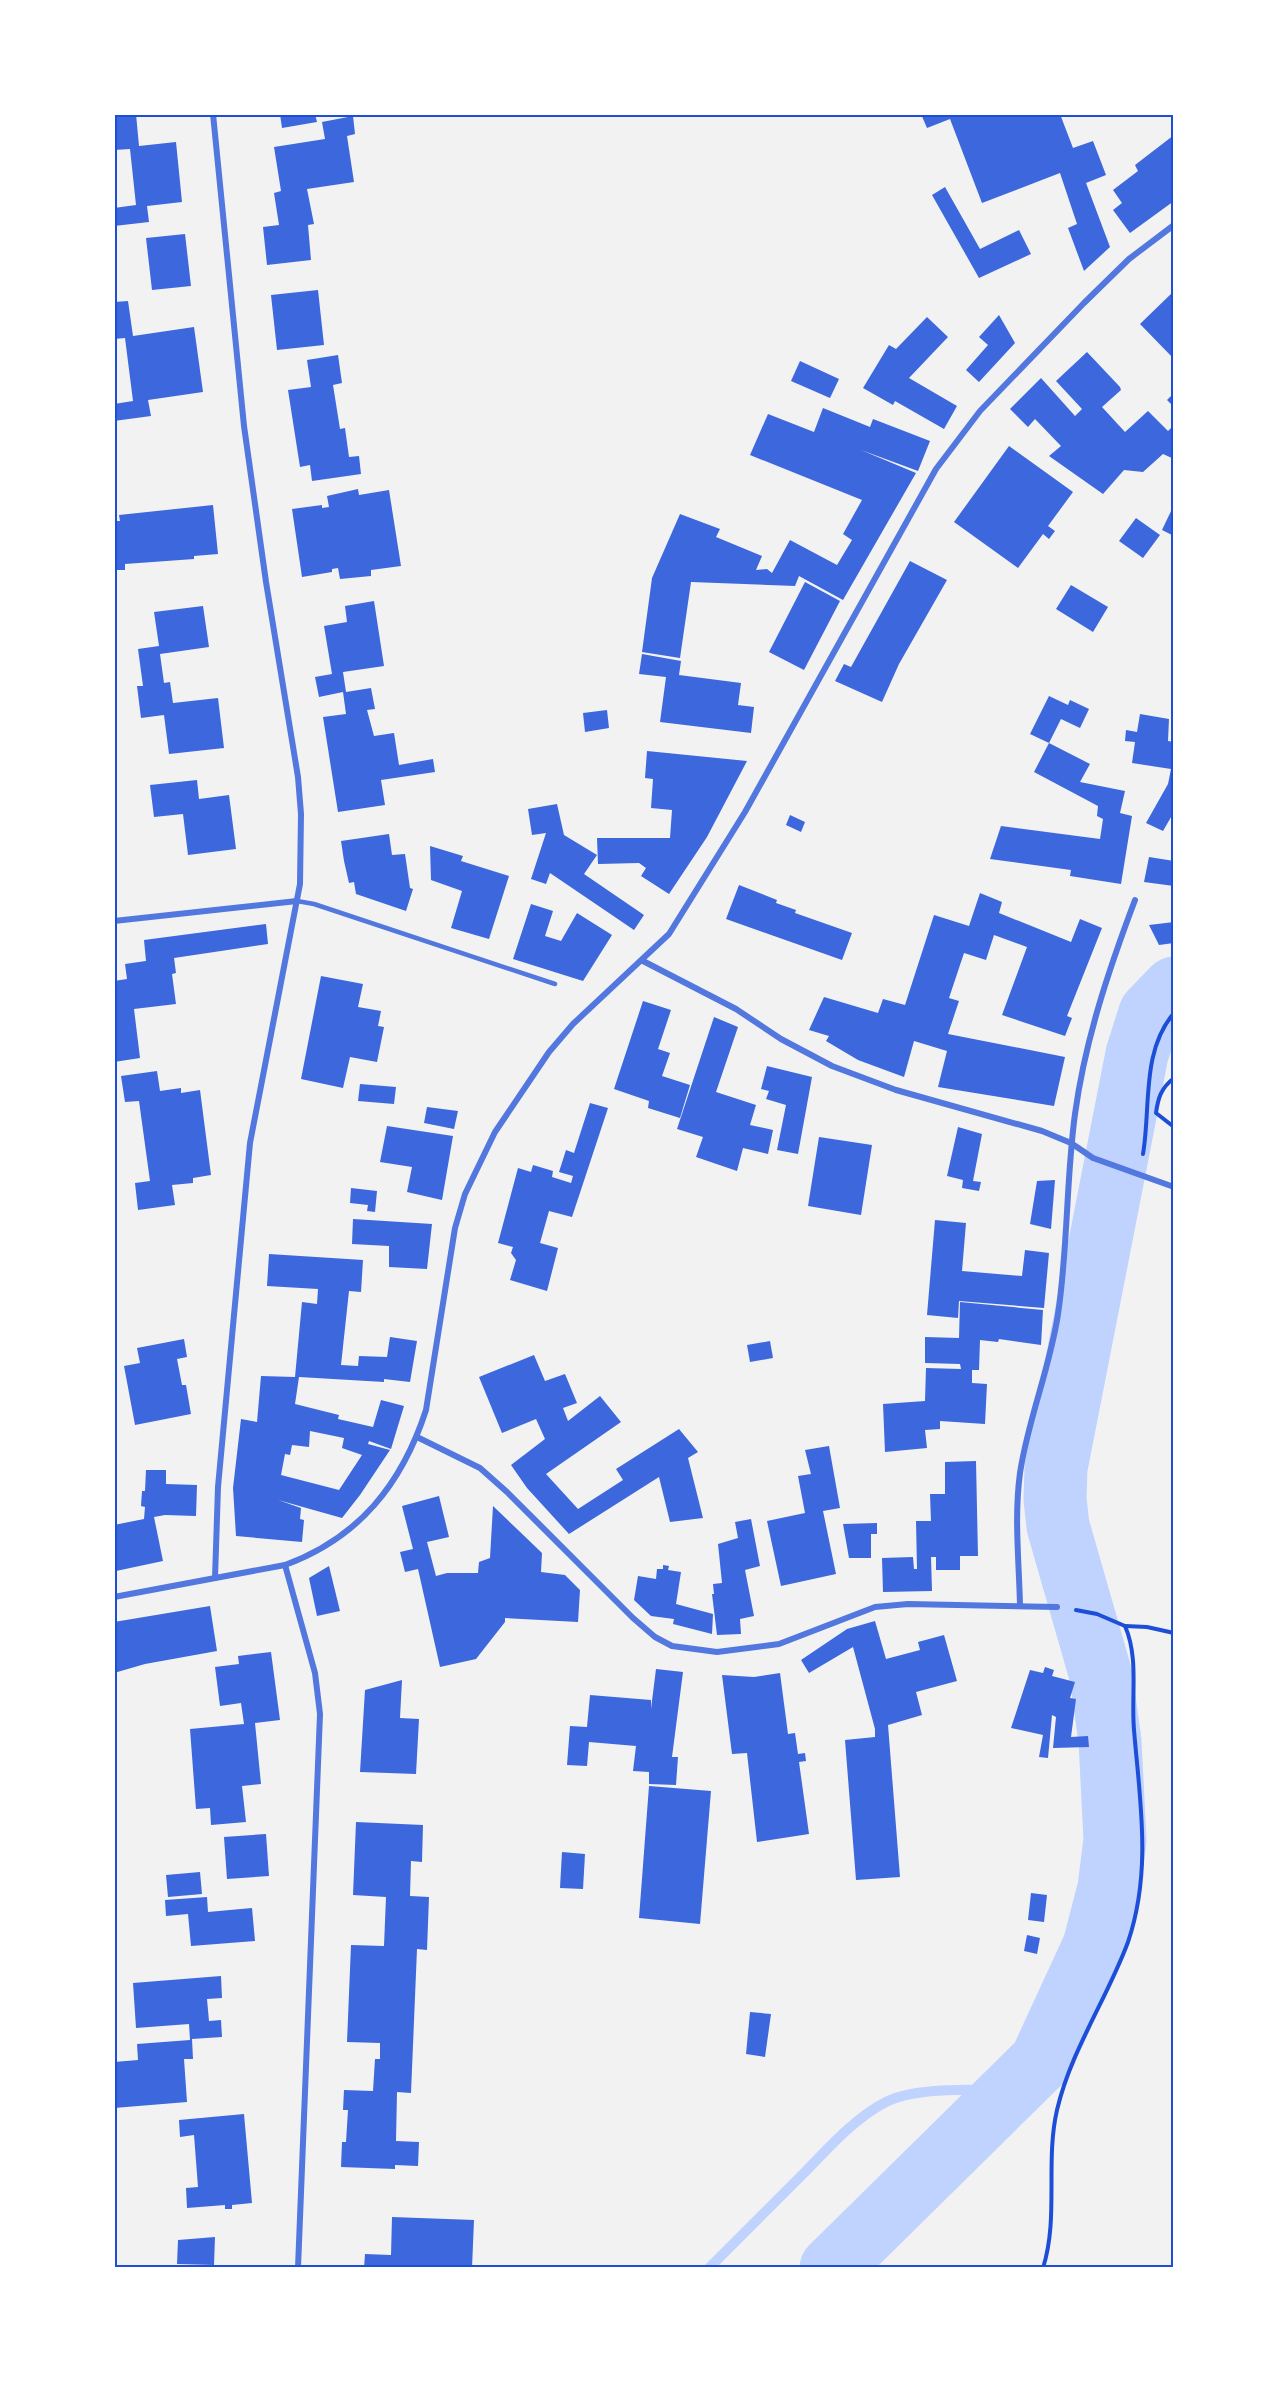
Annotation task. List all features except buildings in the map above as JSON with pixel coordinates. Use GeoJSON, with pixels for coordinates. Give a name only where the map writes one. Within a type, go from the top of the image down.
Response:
{"type":"FeatureCollection","features":[{"type":"Feature","properties":{"kind":"street"},"geometry":{"type":"LineString","coordinates":[[213,114],[244,426],[266,582],[298,777],[301,814],[300,884],[250,1143],[218,1487],[215,1578]]}},
{"type":"Feature","properties":{"kind":"street"},"geometry":{"type":"LineString","coordinates":[[114,1596],[285,1565],[310,1556],[331,1542],[381,1501],[401,1470],[417,1437],[426,1410],[455,1228],[465,1194],[495,1132],[549,1052],[573,1024],[643,961],[669,934],[725,846],[936,469],[981,411],[1076,312],[1129,259],[1174,225]]}},
{"type":"Feature","properties":{"kind":"street"},"geometry":{"type":"LineString","coordinates":[[1020,1605],[1016,1514],[1020,1474],[1025,1444],[1052,1349],[1058,1311],[1075,1111],[1108,971],[1136,900]]}},
{"type":"Feature","properties":{"kind":"street"},"geometry":{"type":"LineString","coordinates":[[114,921],[297,901]]}},
{"type":"Feature","properties":{"kind":"street"},"geometry":{"type":"LineString","coordinates":[[643,961],[736,1009],[781,1039],[832,1066],[896,1090],[1042,1131],[1071,1143],[1093,1158],[1174,1187]]}},
{"type":"Feature","properties":{"kind":"street"},"geometry":{"type":"LineString","coordinates":[[417,1437],[480,1468],[633,1618],[655,1637],[672,1646],[717,1652],[747,1650],[779,1644],[875,1607],[1058,1606]]}},
{"type":"Feature","properties":{"kind":"street"},"geometry":{"type":"LineString","coordinates":[[285,1565],[315,1673],[320,1714],[298,2268]]}},
{"type":"Feature","properties":{"kind":"lane"},"geometry":{"type":"LineString","coordinates":[[297,901],[314,904],[555,984]]}},
{"type":"Feature","properties":{"kind":"path"},"geometry":{"type":"LineString","coordinates":[[1139,1173],[1145,1141],[1151,1065],[1158,1040],[1174,1014]]}},
{"type":"Feature","properties":{"kind":"path"},"geometry":{"type":"LineString","coordinates":[[1174,1078],[1166,1084],[1158,1098],[1156,1113],[1174,1127]]}},
{"type":"Feature","properties":{"kind":"path"},"geometry":{"type":"LineString","coordinates":[[1096,1614],[1125,1626],[1147,1627],[1174,1633]]}},
{"type":"Feature","properties":{"kind":"path"},"geometry":{"type":"LineString","coordinates":[[1043,2268],[1049,2238],[1050,2176],[1057,2111],[1074,2061],[1128,1941],[1143,1879],[1144,1845],[1134,1727],[1133,1654],[1125,1626]]}},
{"type":"Feature","properties":{"kind":"waterway"},"geometry":{"type":"LineString","coordinates":[[831,2268],[1041,2061],[1094,1946],[1109,1888],[1115,1840],[1110,1741],[1101,1676],[1058,1526],[1055,1499],[1056,1468],[1137,1054],[1150,1013],[1174,988]]}},
{"type":"Feature","properties":{"kind":"waterway"},"geometry":{"type":"LineString","coordinates":[[709,2268],[853,2124],[886,2102],[898,2097],[930,2091],[1012,2092]]}}]}
